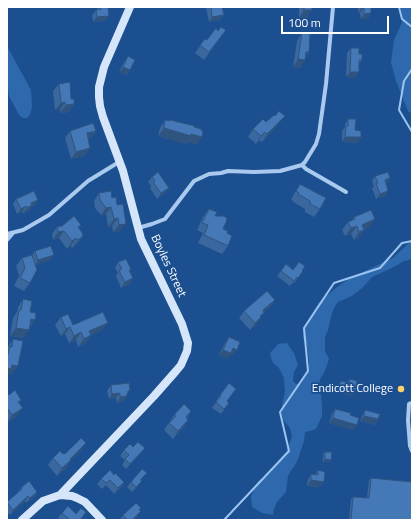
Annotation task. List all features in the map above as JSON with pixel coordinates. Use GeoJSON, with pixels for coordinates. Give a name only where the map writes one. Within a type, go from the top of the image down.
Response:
{"type":"FeatureCollection","features":[{"type":"Feature","properties":{"kind":"street","name":"Boyles Street"},"geometry":{"type":"LineString","coordinates":[[60,495],[176,372],[187,351],[188,343],[182,324],[138,228],[135,212],[120,162],[103,117],[99,97],[99,88],[104,67],[130,7]]}},
{"type":"Feature","properties":{"kind":"street"},"geometry":{"type":"LineString","coordinates":[[138,228],[164,219],[194,181],[209,174],[228,171],[280,171],[302,165],[306,162],[316,144],[319,134],[326,84],[333,7]]}},
{"type":"Feature","properties":{"kind":"street"},"geometry":{"type":"LineString","coordinates":[[7,234],[23,230],[49,216],[88,181],[120,162]]}},
{"type":"Feature","properties":{"kind":"street"},"geometry":{"type":"LineString","coordinates":[[302,165],[306,169],[346,192]]}},
{"type":"Feature","properties":{"kind":"street"},"geometry":{"type":"LineString","coordinates":[[7,240],[13,233]]}},
{"type":"Feature","properties":{"kind":"street"},"geometry":{"type":"LineString","coordinates":[[412,403],[409,404],[408,420],[410,446],[412,451]]}},
{"type":"Feature","properties":{"kind":"street"},"geometry":{"type":"LineString","coordinates":[[22,520],[43,501],[60,495],[72,496],[85,502],[102,520]]}},
{"type":"Feature","properties":{"kind":"shaded area"},"geometry":{"type":"Polygon","coordinates":[[[401,7],[412,7],[412,114],[408,111],[396,81],[391,63],[394,40],[403,20],[401,7]]]}},
{"type":"Feature","properties":{"kind":"shaded area"},"geometry":{"type":"Polygon","coordinates":[[[7,46],[31,90],[32,107],[30,115],[27,118],[23,118],[19,115],[9,96],[7,81],[7,46]]]}},
{"type":"Feature","properties":{"kind":"shaded area"},"geometry":{"type":"Polygon","coordinates":[[[412,241],[412,258],[372,277],[361,289],[352,296],[338,302],[335,306],[325,337],[325,351],[329,359],[325,371],[320,379],[319,388],[322,404],[322,416],[316,429],[305,432],[304,441],[298,459],[288,476],[286,492],[277,502],[273,515],[262,513],[252,507],[251,497],[254,488],[258,481],[271,472],[273,467],[286,452],[292,437],[290,428],[284,421],[282,415],[282,405],[285,392],[284,378],[279,368],[273,363],[270,353],[278,344],[287,343],[294,353],[298,365],[294,372],[293,381],[296,384],[300,384],[309,363],[307,347],[303,338],[303,331],[319,302],[352,277],[393,258],[412,241]]]}},
{"type":"Feature","properties":{"kind":"building"},"geometry":{"type":"Polygon","coordinates":[[[101,7],[108,7],[109,16],[97,17],[96,10],[101,9],[101,7]]]}},
{"type":"Feature","properties":{"kind":"building"},"geometry":{"type":"Polygon","coordinates":[[[211,7],[222,7],[224,15],[212,17],[211,7]]]}},
{"type":"Feature","properties":{"kind":"building"},"geometry":{"type":"Polygon","coordinates":[[[304,7],[312,7],[312,10],[304,10],[304,7]]]}},
{"type":"Feature","properties":{"kind":"building"},"geometry":{"type":"Polygon","coordinates":[[[364,7],[371,7],[371,13],[364,14],[364,7]]]}},
{"type":"Feature","properties":{"kind":"building"},"geometry":{"type":"Polygon","coordinates":[[[221,27],[226,30],[209,52],[200,45],[205,39],[207,40],[216,28],[218,31],[221,27]]]}},
{"type":"Feature","properties":{"kind":"building"},"geometry":{"type":"Polygon","coordinates":[[[302,33],[310,34],[309,52],[306,52],[305,60],[298,59],[302,33]]]}},
{"type":"Feature","properties":{"kind":"building"},"geometry":{"type":"Polygon","coordinates":[[[351,48],[359,48],[359,54],[362,54],[362,60],[359,60],[359,72],[350,72],[351,48]]]}},
{"type":"Feature","properties":{"kind":"building"},"geometry":{"type":"Polygon","coordinates":[[[128,56],[135,60],[130,70],[123,67],[128,56]]]}},
{"type":"Feature","properties":{"kind":"building"},"geometry":{"type":"Polygon","coordinates":[[[70,82],[71,99],[74,99],[74,104],[66,105],[65,102],[61,103],[59,84],[70,82]]]}},
{"type":"Feature","properties":{"kind":"building"},"geometry":{"type":"Polygon","coordinates":[[[279,111],[285,116],[267,134],[265,132],[261,136],[253,129],[263,119],[266,122],[274,115],[275,116],[279,111]]]}},
{"type":"Feature","properties":{"kind":"building"},"geometry":{"type":"Polygon","coordinates":[[[348,119],[356,119],[355,130],[361,131],[361,137],[345,137],[348,119]]]}},
{"type":"Feature","properties":{"kind":"building"},"geometry":{"type":"Polygon","coordinates":[[[165,120],[195,126],[194,127],[203,131],[202,137],[191,134],[191,136],[164,128],[165,120]]]}},
{"type":"Feature","properties":{"kind":"building"},"geometry":{"type":"Polygon","coordinates":[[[93,123],[96,131],[87,133],[90,148],[76,152],[70,131],[93,123]]]}},
{"type":"Feature","properties":{"kind":"building"},"geometry":{"type":"Polygon","coordinates":[[[158,172],[169,188],[161,193],[153,182],[155,181],[152,177],[158,172]]]}},
{"type":"Feature","properties":{"kind":"building"},"geometry":{"type":"Polygon","coordinates":[[[388,172],[390,178],[385,180],[388,191],[380,194],[375,176],[388,172]]]}},
{"type":"Feature","properties":{"kind":"building"},"geometry":{"type":"Polygon","coordinates":[[[300,184],[326,198],[320,209],[310,204],[310,201],[298,194],[299,193],[296,191],[300,184]]]}},
{"type":"Feature","properties":{"kind":"building"},"geometry":{"type":"Polygon","coordinates":[[[34,191],[38,200],[31,203],[32,205],[27,208],[26,206],[21,209],[16,199],[34,191]]]}},
{"type":"Feature","properties":{"kind":"building"},"geometry":{"type":"Polygon","coordinates":[[[111,191],[112,198],[116,197],[117,205],[123,204],[126,224],[119,225],[118,218],[114,219],[111,207],[106,208],[100,200],[99,193],[111,191]]]}},
{"type":"Feature","properties":{"kind":"building"},"geometry":{"type":"Polygon","coordinates":[[[209,209],[217,212],[215,216],[226,217],[227,220],[223,229],[228,231],[227,233],[232,236],[228,246],[204,235],[208,225],[202,223],[209,209]]]}},
{"type":"Feature","properties":{"kind":"building"},"geometry":{"type":"Polygon","coordinates":[[[371,210],[375,219],[362,225],[364,230],[359,232],[357,226],[351,228],[348,222],[355,219],[354,217],[371,210]]]}},
{"type":"Feature","properties":{"kind":"building"},"geometry":{"type":"Polygon","coordinates":[[[74,216],[81,225],[78,227],[83,236],[78,240],[76,238],[72,241],[64,231],[58,232],[57,227],[62,226],[74,216]]]}},
{"type":"Feature","properties":{"kind":"building"},"geometry":{"type":"Polygon","coordinates":[[[51,246],[54,255],[38,260],[35,251],[51,246]]]}},
{"type":"Feature","properties":{"kind":"building"},"geometry":{"type":"Polygon","coordinates":[[[32,255],[37,270],[30,283],[20,278],[25,268],[22,258],[32,255]]]}},
{"type":"Feature","properties":{"kind":"building"},"geometry":{"type":"Polygon","coordinates":[[[126,259],[131,269],[129,270],[133,278],[125,282],[119,271],[122,269],[118,262],[126,259]]]}},
{"type":"Feature","properties":{"kind":"building"},"geometry":{"type":"Polygon","coordinates":[[[299,262],[305,266],[298,278],[297,277],[294,281],[281,271],[286,264],[293,270],[299,262]]]}},
{"type":"Feature","properties":{"kind":"building"},"geometry":{"type":"Polygon","coordinates":[[[267,291],[275,300],[263,310],[264,313],[255,323],[244,311],[267,291]]]}},
{"type":"Feature","properties":{"kind":"building"},"geometry":{"type":"Polygon","coordinates":[[[23,299],[32,301],[30,312],[36,313],[35,320],[31,319],[29,330],[16,328],[19,310],[21,310],[23,299]]]}},
{"type":"Feature","properties":{"kind":"building"},"geometry":{"type":"Polygon","coordinates":[[[103,312],[108,323],[89,331],[91,335],[84,339],[81,332],[74,336],[70,327],[66,329],[61,317],[68,314],[73,325],[103,312]]]}},
{"type":"Feature","properties":{"kind":"building"},"geometry":{"type":"Polygon","coordinates":[[[229,337],[240,342],[237,350],[233,348],[231,353],[223,350],[229,337]]]}},
{"type":"Feature","properties":{"kind":"building"},"geometry":{"type":"Polygon","coordinates":[[[13,339],[23,341],[18,366],[12,365],[11,369],[7,368],[7,358],[10,346],[12,347],[13,339]]]}},
{"type":"Feature","properties":{"kind":"building"},"geometry":{"type":"Polygon","coordinates":[[[350,379],[357,381],[357,391],[339,386],[341,381],[349,383],[350,379]]]}},
{"type":"Feature","properties":{"kind":"building"},"geometry":{"type":"Polygon","coordinates":[[[129,383],[130,390],[127,393],[127,396],[120,397],[120,393],[112,394],[111,385],[129,383]]]}},
{"type":"Feature","properties":{"kind":"building"},"geometry":{"type":"Polygon","coordinates":[[[229,383],[236,389],[227,401],[229,403],[224,409],[216,402],[229,383]]]}},
{"type":"Feature","properties":{"kind":"building"},"geometry":{"type":"Polygon","coordinates":[[[15,390],[21,400],[18,402],[23,408],[12,415],[7,408],[7,392],[9,395],[15,390]]]}},
{"type":"Feature","properties":{"kind":"building"},"geometry":{"type":"Polygon","coordinates":[[[184,404],[191,411],[186,417],[188,420],[178,431],[169,423],[184,404]]]}},
{"type":"Feature","properties":{"kind":"building"},"geometry":{"type":"Polygon","coordinates":[[[335,409],[351,413],[350,415],[359,418],[357,425],[333,418],[335,409]]]}},
{"type":"Feature","properties":{"kind":"building"},"geometry":{"type":"Polygon","coordinates":[[[365,410],[380,414],[378,419],[364,416],[365,410]]]}},
{"type":"Feature","properties":{"kind":"building"},"geometry":{"type":"Polygon","coordinates":[[[81,438],[86,443],[62,468],[53,458],[60,451],[65,454],[81,438]]]}},
{"type":"Feature","properties":{"kind":"building"},"geometry":{"type":"Polygon","coordinates":[[[138,442],[145,448],[130,464],[125,459],[129,455],[124,450],[130,444],[133,447],[138,442]]]}},
{"type":"Feature","properties":{"kind":"building"},"geometry":{"type":"Polygon","coordinates":[[[325,452],[332,452],[331,460],[325,459],[325,452]]]}},
{"type":"Feature","properties":{"kind":"building"},"geometry":{"type":"Polygon","coordinates":[[[142,469],[147,473],[136,487],[131,482],[142,469]]]}},
{"type":"Feature","properties":{"kind":"building"},"geometry":{"type":"Polygon","coordinates":[[[110,470],[124,482],[118,488],[110,480],[106,483],[101,479],[110,470]]]}},
{"type":"Feature","properties":{"kind":"building"},"geometry":{"type":"Polygon","coordinates":[[[318,470],[325,472],[324,482],[311,480],[311,474],[318,475],[318,470]]]}},
{"type":"Feature","properties":{"kind":"building"},"geometry":{"type":"Polygon","coordinates":[[[371,478],[412,482],[412,520],[351,520],[353,497],[369,498],[371,478]]]}},
{"type":"Feature","properties":{"kind":"building"},"geometry":{"type":"Polygon","coordinates":[[[29,481],[37,492],[30,498],[28,496],[13,510],[7,502],[29,481]]]}},
{"type":"Feature","properties":{"kind":"building"},"geometry":{"type":"Polygon","coordinates":[[[136,503],[141,508],[139,510],[141,511],[132,520],[128,520],[123,515],[136,503]]]}},
{"type":"Feature","properties":{"kind":"building"},"geometry":{"type":"Polygon","coordinates":[[[68,506],[76,514],[81,508],[86,512],[80,520],[70,520],[62,513],[68,506]]]}},
{"type":"Feature","properties":{"kind":"waterway"},"geometry":{"type":"LineString","coordinates":[[399,7],[402,19],[412,27]]}},
{"type":"Feature","properties":{"kind":"waterway"},"geometry":{"type":"LineString","coordinates":[[412,69],[404,81],[399,110],[412,132]]}},
{"type":"Feature","properties":{"kind":"waterway"},"geometry":{"type":"LineString","coordinates":[[224,520],[289,451],[280,412],[308,371],[304,328],[334,283],[380,268],[402,243],[412,241]]}},
{"type":"Feature","properties":{"kind":"place","name":"Endicott College"},"geometry":{"type":"Point","coordinates":[401,389]}}]}
